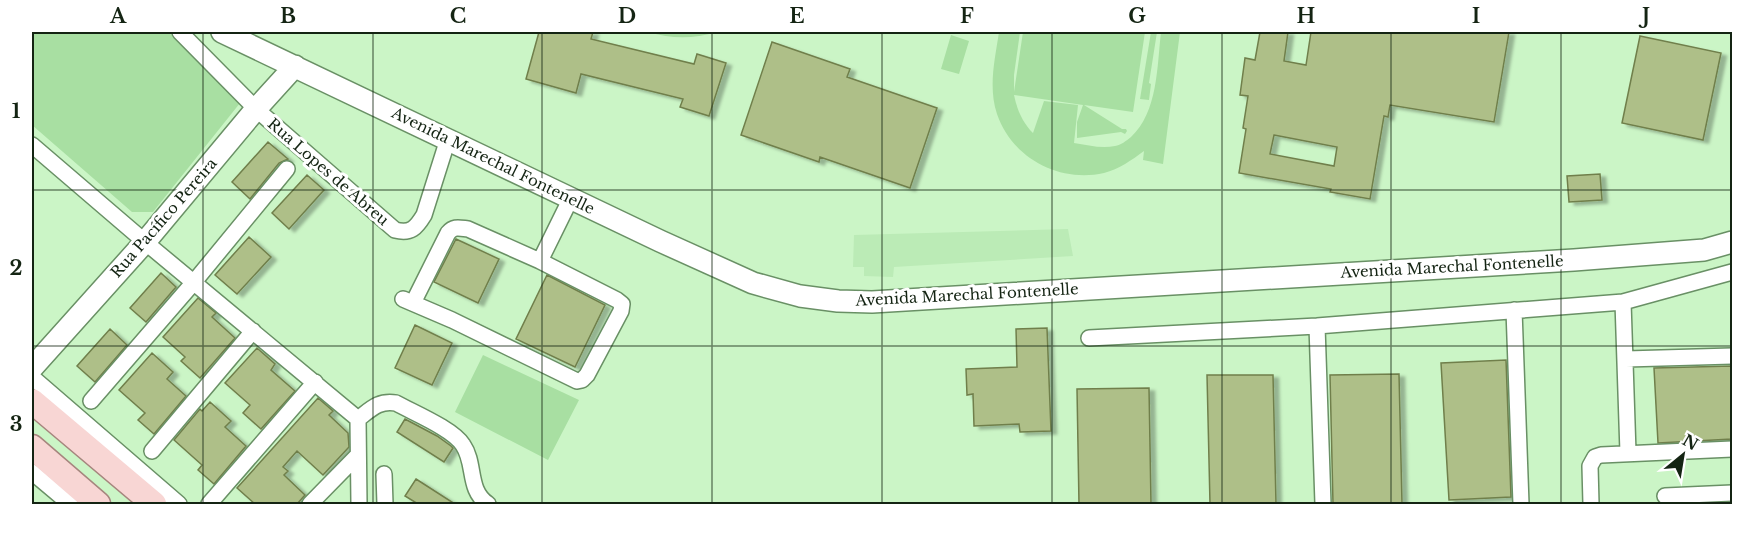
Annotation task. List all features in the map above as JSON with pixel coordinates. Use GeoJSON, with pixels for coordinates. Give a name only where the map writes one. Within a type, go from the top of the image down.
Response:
{"type":"FeatureCollection","features":[{"type":"Feature","properties":{"kind":"main road","name":"Avenida Marechal Fontenelle"},"geometry":{"type":"LineString","coordinates":[[222,32],[660,241],[753,283],[800,296],[838,301],[872,302],[1574,260],[1704,250],[1732,242]]}},
{"type":"Feature","properties":{"kind":"main road","name":"Rua Pacífico Pereira"},"geometry":{"type":"LineString","coordinates":[[32,368],[145,242],[295,66]]}},
{"type":"Feature","properties":{"kind":"main road"},"geometry":{"type":"LineString","coordinates":[[32,401],[154,504]]}},
{"type":"Feature","properties":{"kind":"main road"},"geometry":{"type":"LineString","coordinates":[[32,447],[98,504]]}},
{"type":"Feature","properties":{"kind":"street","name":"Rua Lopes de Abreu"},"geometry":{"type":"LineString","coordinates":[[180,32],[256,110],[395,230],[405,232],[419,224],[424,215],[448,139]]}},
{"type":"Feature","properties":{"kind":"street"},"geometry":{"type":"LineString","coordinates":[[32,145],[358,419],[359,504]]}},
{"type":"Feature","properties":{"kind":"street"},"geometry":{"type":"LineString","coordinates":[[91,401],[194,282],[287,169]]}},
{"type":"Feature","properties":{"kind":"street"},"geometry":{"type":"LineString","coordinates":[[540,261],[571,198]]}},
{"type":"Feature","properties":{"kind":"street"},"geometry":{"type":"LineString","coordinates":[[452,228],[468,229],[540,261],[622,304],[621,311],[587,375],[582,380],[577,381],[479,332],[408,301],[452,228]]}},
{"type":"Feature","properties":{"kind":"street"},"geometry":{"type":"LineString","coordinates":[[1089,338],[1317,326],[1623,302],[1732,272]]}},
{"type":"Feature","properties":{"kind":"street"},"geometry":{"type":"LineString","coordinates":[[1623,302],[1628,453]]}},
{"type":"Feature","properties":{"kind":"street"},"geometry":{"type":"LineString","coordinates":[[1514,310],[1521,504]]}},
{"type":"Feature","properties":{"kind":"street"},"geometry":{"type":"LineString","coordinates":[[1317,326],[1323,504]]}},
{"type":"Feature","properties":{"kind":"street"},"geometry":{"type":"LineString","coordinates":[[152,451],[253,331]]}},
{"type":"Feature","properties":{"kind":"street"},"geometry":{"type":"LineString","coordinates":[[1626,359],[1732,356]]}},
{"type":"Feature","properties":{"kind":"street"},"geometry":{"type":"LineString","coordinates":[[32,377],[179,504]]}},
{"type":"Feature","properties":{"kind":"street"},"geometry":{"type":"LineString","coordinates":[[209,504],[315,382]]}},
{"type":"Feature","properties":{"kind":"street"},"geometry":{"type":"LineString","coordinates":[[358,419],[377,404],[396,403],[451,433],[462,442],[476,492],[488,504]]}},
{"type":"Feature","properties":{"kind":"street"},"geometry":{"type":"LineString","coordinates":[[1591,504],[1590,466],[1595,457],[1628,453],[1732,449]]}},
{"type":"Feature","properties":{"kind":"street"},"geometry":{"type":"LineString","coordinates":[[310,504],[358,455]]}},
{"type":"Feature","properties":{"kind":"street"},"geometry":{"type":"LineString","coordinates":[[32,472],[70,504]]}},
{"type":"Feature","properties":{"kind":"street"},"geometry":{"type":"LineString","coordinates":[[384,474],[385,504]]}},
{"type":"Feature","properties":{"kind":"street"},"geometry":{"type":"LineString","coordinates":[[1665,496],[1732,493]]}},
{"type":"Feature","properties":{"kind":"shaded area"},"geometry":{"type":"Polygon","coordinates":[[[32,32],[168,32],[244,98],[153,212],[132,212],[32,125],[32,32]]]}},
{"type":"Feature","properties":{"kind":"shaded area"},"geometry":{"type":"Polygon","coordinates":[[[648,32],[717,32],[682,37],[648,32]]]}},
{"type":"Feature","properties":{"kind":"shaded area"},"geometry":{"type":"Polygon","coordinates":[[[999,32],[1020,32],[1014,92],[1023,32],[1145,32],[1133,112],[1084,105],[1122,129],[1126,129],[1125,134],[1121,132],[1077,138],[1077,122],[1083,105],[1014,95],[1021,116],[1033,133],[1044,101],[1078,105],[1074,143],[1105,147],[1123,143],[1140,127],[1147,115],[1155,88],[1161,32],[1180,32],[1163,164],[1143,160],[1144,151],[1125,164],[1104,173],[1070,174],[1039,164],[1026,155],[1004,130],[994,104],[993,73],[999,32]]]}},
{"type":"Feature","properties":{"kind":"shaded area"},"geometry":{"type":"Polygon","coordinates":[[[1151,32],[1157,32],[1149,83],[1151,84],[1149,100],[1140,99],[1151,32]]]}},
{"type":"Feature","properties":{"kind":"shaded area"},"geometry":{"type":"Polygon","coordinates":[[[951,35],[969,41],[959,74],[941,69],[951,35]]]}},
{"type":"Feature","properties":{"kind":"shaded area"},"geometry":{"type":"Polygon","coordinates":[[[1068,229],[1073,256],[894,267],[893,277],[864,276],[864,267],[853,267],[854,235],[1068,229]]]}},
{"type":"Feature","properties":{"kind":"shaded area"},"geometry":{"type":"Polygon","coordinates":[[[483,355],[579,400],[548,460],[455,412],[483,355]]]}},
{"type":"Feature","properties":{"kind":"building"},"geometry":{"type":"Polygon","coordinates":[[[539,32],[593,32],[591,39],[694,64],[697,54],[726,63],[709,116],[680,107],[683,99],[581,74],[576,93],[526,79],[539,32]]]}},
{"type":"Feature","properties":{"kind":"building"},"geometry":{"type":"Polygon","coordinates":[[[1260,32],[1288,32],[1284,61],[1306,65],[1311,32],[1509,32],[1494,122],[1390,105],[1388,117],[1384,116],[1370,199],[1330,192],[1331,189],[1239,173],[1246,129],[1243,128],[1248,96],[1240,95],[1245,58],[1255,60],[1260,32]],[[1274,135],[1270,154],[1334,166],[1337,147],[1274,135]]]}},
{"type":"Feature","properties":{"kind":"building"},"geometry":{"type":"Polygon","coordinates":[[[1640,36],[1721,53],[1703,140],[1622,123],[1640,36]]]}},
{"type":"Feature","properties":{"kind":"building"},"geometry":{"type":"Polygon","coordinates":[[[772,42],[850,69],[847,77],[937,108],[910,188],[820,157],[819,162],[741,135],[772,42]]]}},
{"type":"Feature","properties":{"kind":"building"},"geometry":{"type":"Polygon","coordinates":[[[268,142],[288,159],[279,163],[250,199],[232,182],[268,142]]]}},
{"type":"Feature","properties":{"kind":"building"},"geometry":{"type":"Polygon","coordinates":[[[1600,174],[1602,200],[1569,202],[1567,176],[1600,174]]]}},
{"type":"Feature","properties":{"kind":"building"},"geometry":{"type":"Polygon","coordinates":[[[307,175],[324,190],[289,229],[272,213],[307,175]]]}},
{"type":"Feature","properties":{"kind":"building"},"geometry":{"type":"Polygon","coordinates":[[[249,237],[271,257],[237,294],[215,275],[249,237]]]}},
{"type":"Feature","properties":{"kind":"building"},"geometry":{"type":"Polygon","coordinates":[[[456,239],[499,259],[478,303],[434,282],[456,239]]]}},
{"type":"Feature","properties":{"kind":"building"},"geometry":{"type":"Polygon","coordinates":[[[161,273],[176,287],[146,322],[130,308],[161,273]]]}},
{"type":"Feature","properties":{"kind":"building"},"geometry":{"type":"Polygon","coordinates":[[[547,275],[605,305],[575,367],[516,339],[547,275]]]}},
{"type":"Feature","properties":{"kind":"building"},"geometry":{"type":"Polygon","coordinates":[[[198,298],[216,313],[212,317],[235,338],[200,378],[181,361],[185,357],[163,337],[198,298]]]}},
{"type":"Feature","properties":{"kind":"building"},"geometry":{"type":"Polygon","coordinates":[[[415,325],[452,343],[432,385],[395,368],[415,325]]]}},
{"type":"Feature","properties":{"kind":"building"},"geometry":{"type":"Polygon","coordinates":[[[1047,328],[1051,431],[1020,432],[1019,424],[974,426],[973,394],[967,395],[966,369],[1017,367],[1016,329],[1047,328]]]}},
{"type":"Feature","properties":{"kind":"building"},"geometry":{"type":"Polygon","coordinates":[[[110,329],[127,345],[95,382],[77,366],[110,329]]]}},
{"type":"Feature","properties":{"kind":"building"},"geometry":{"type":"Polygon","coordinates":[[[257,348],[275,364],[271,370],[295,391],[261,429],[243,413],[250,405],[225,383],[257,348]]]}},
{"type":"Feature","properties":{"kind":"building"},"geometry":{"type":"Polygon","coordinates":[[[152,353],[173,372],[167,379],[186,396],[154,434],[138,420],[145,413],[119,390],[152,353]]]}},
{"type":"Feature","properties":{"kind":"building"},"geometry":{"type":"Polygon","coordinates":[[[1506,360],[1511,497],[1449,500],[1441,363],[1506,360]]]}},
{"type":"Feature","properties":{"kind":"building"},"geometry":{"type":"Polygon","coordinates":[[[1732,366],[1732,439],[1658,443],[1654,368],[1732,366]]]}},
{"type":"Feature","properties":{"kind":"building"},"geometry":{"type":"Polygon","coordinates":[[[1399,374],[1402,504],[1333,504],[1330,375],[1399,374]]]}},
{"type":"Feature","properties":{"kind":"building"},"geometry":{"type":"Polygon","coordinates":[[[1207,375],[1273,375],[1276,504],[1210,504],[1207,375]]]}},
{"type":"Feature","properties":{"kind":"building"},"geometry":{"type":"Polygon","coordinates":[[[1149,388],[1151,504],[1079,504],[1077,389],[1149,388]]]}},
{"type":"Feature","properties":{"kind":"building"},"geometry":{"type":"Polygon","coordinates":[[[318,398],[333,411],[329,415],[348,433],[349,447],[323,475],[297,451],[283,467],[288,471],[284,475],[305,495],[297,504],[255,504],[237,488],[318,398]]]}},
{"type":"Feature","properties":{"kind":"building"},"geometry":{"type":"Polygon","coordinates":[[[210,402],[231,421],[225,427],[246,446],[214,484],[198,470],[202,465],[174,440],[200,409],[202,411],[210,402]]]}},
{"type":"Feature","properties":{"kind":"building"},"geometry":{"type":"Polygon","coordinates":[[[405,419],[437,436],[453,448],[444,462],[397,432],[405,419]]]}},
{"type":"Feature","properties":{"kind":"building"},"geometry":{"type":"Polygon","coordinates":[[[416,479],[455,504],[418,504],[405,496],[416,479]]]}}]}
